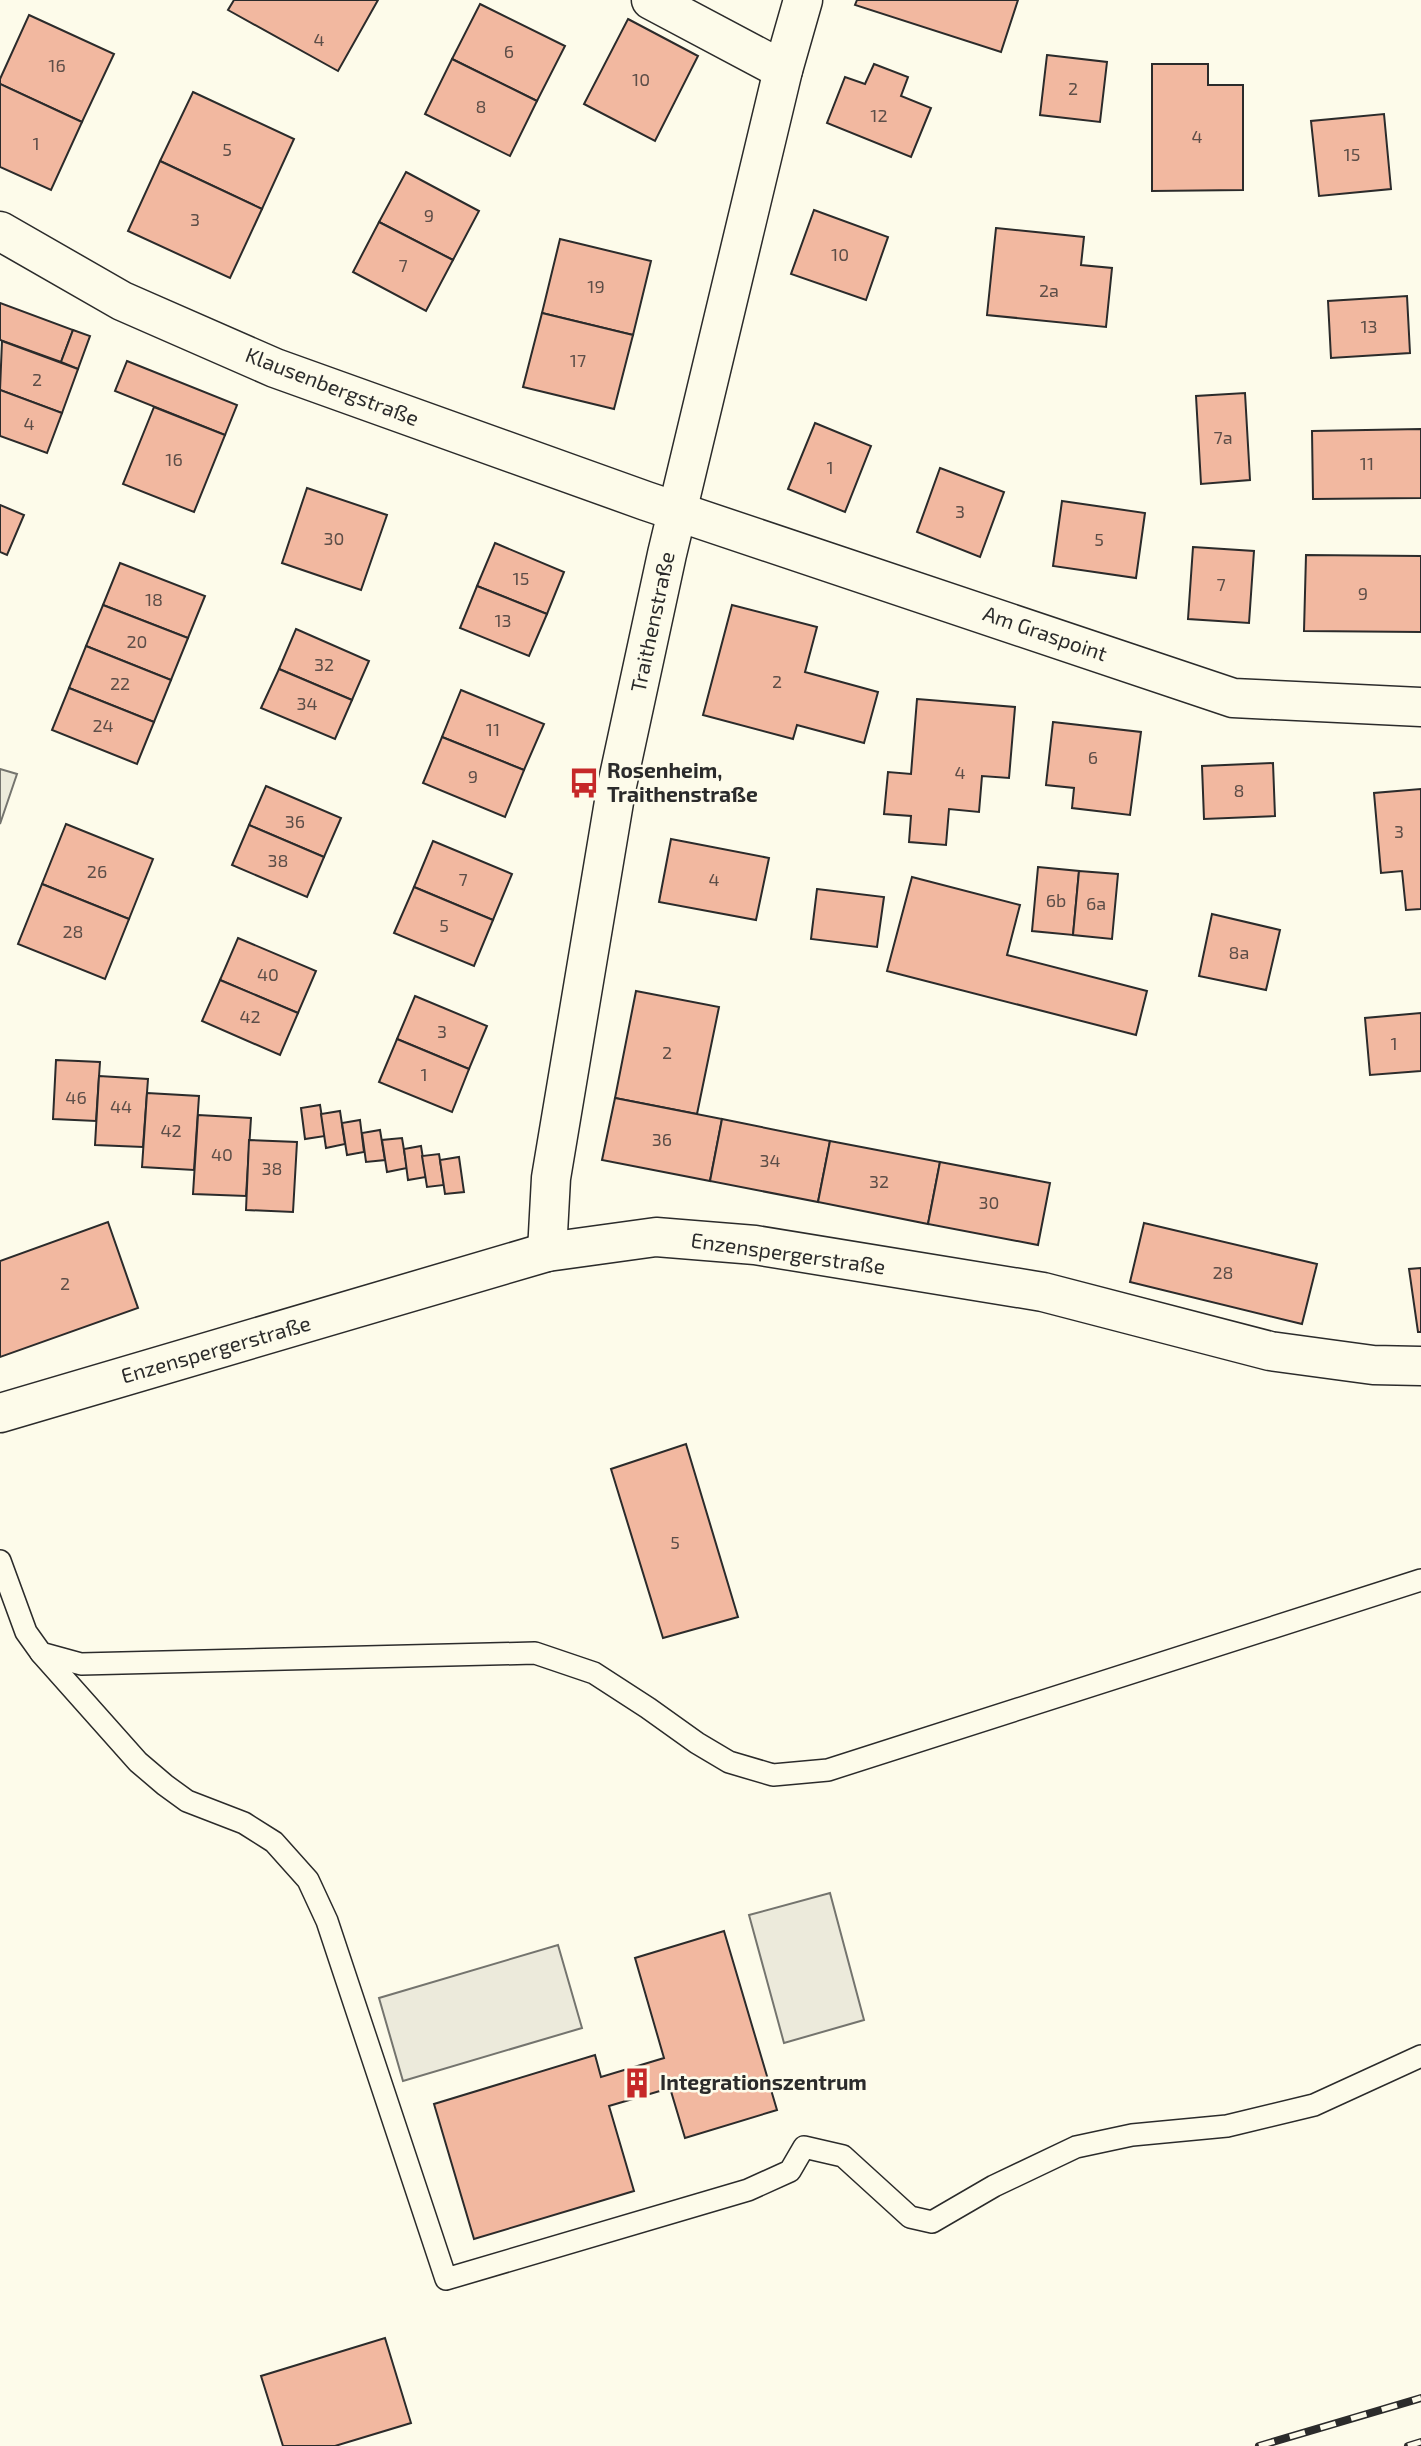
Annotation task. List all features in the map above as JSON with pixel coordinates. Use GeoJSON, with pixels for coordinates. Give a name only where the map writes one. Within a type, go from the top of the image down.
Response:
{"type":"FeatureCollection","features":[{"type":"Feature","properties":{"kind":"street"},"geometry":{"type":"LineString","coordinates":[[651,0],[783,70]]}},
{"type":"Feature","properties":{"kind":"street","name":"Traithenstraße"},"geometry":{"type":"LineString","coordinates":[[547,1252],[551,1178],[616,790],[678,510],[783,70],[803,0]]}},
{"type":"Feature","properties":{"kind":"street","name":"Klausenbergstraße"},"geometry":{"type":"LineString","coordinates":[[0,231],[122,301],[275,368],[438,428],[678,510]]}},
{"type":"Feature","properties":{"kind":"street","name":"Am Graspoint"},"geometry":{"type":"LineString","coordinates":[[678,510],[1233,698],[1421,707]]}},
{"type":"Feature","properties":{"kind":"street","name":"Enzenspergerstraße"},"geometry":{"type":"LineString","coordinates":[[0,1413],[547,1252],[656,1237],[755,1245],[1043,1292],[1270,1351],[1373,1365],[1421,1366]]}},
{"type":"Feature","properties":{"kind":"lane"},"geometry":{"type":"LineString","coordinates":[[0,1561],[26,1632],[41,1653],[138,1762],[187,1801],[244,1823],[274,1842],[308,1881],[327,1921],[446,2278],[748,2190],[790,2171],[804,2147],[843,2157],[910,2217],[932,2222],[994,2186],[1076,2147],[1132,2135],[1227,2126],[1314,2105],[1421,2056]]}},
{"type":"Feature","properties":{"kind":"lane"},"geometry":{"type":"LineString","coordinates":[[41,1653],[81,1664],[535,1653],[594,1673],[729,1762],[773,1774],[828,1770],[1421,1580]]}},
{"type":"Feature","properties":{"kind":"shaded area"},"geometry":{"type":"Polygon","coordinates":[[[0,769],[17,774],[0,824],[0,769]]]}},
{"type":"Feature","properties":{"kind":"shaded area"},"geometry":{"type":"Polygon","coordinates":[[[830,1893],[864,2020],[784,2043],[749,1915],[830,1893]]]}},
{"type":"Feature","properties":{"kind":"shaded area"},"geometry":{"type":"Polygon","coordinates":[[[558,1945],[582,2028],[403,2081],[379,1998],[558,1945]]]}},
{"type":"Feature","properties":{"kind":"building"},"geometry":{"type":"Polygon","coordinates":[[[234,0],[378,0],[338,71],[228,10],[234,0]]]}},
{"type":"Feature","properties":{"kind":"building"},"geometry":{"type":"Polygon","coordinates":[[[857,0],[1018,0],[1001,52],[855,5],[857,0]]]}},
{"type":"Feature","properties":{"kind":"building"},"geometry":{"type":"Polygon","coordinates":[[[480,4],[565,46],[537,101],[452,59],[480,4]]]}},
{"type":"Feature","properties":{"kind":"building"},"geometry":{"type":"Polygon","coordinates":[[[29,15],[114,54],[82,122],[0,84],[29,15]]]}},
{"type":"Feature","properties":{"kind":"building"},"geometry":{"type":"Polygon","coordinates":[[[628,19],[698,56],[655,141],[584,104],[628,19]]]}},
{"type":"Feature","properties":{"kind":"building"},"geometry":{"type":"Polygon","coordinates":[[[1047,55],[1107,62],[1100,122],[1040,115],[1047,55]]]}},
{"type":"Feature","properties":{"kind":"building"},"geometry":{"type":"Polygon","coordinates":[[[452,59],[537,101],[510,156],[425,114],[452,59]]]}},
{"type":"Feature","properties":{"kind":"building"},"geometry":{"type":"Polygon","coordinates":[[[874,64],[908,77],[901,96],[931,108],[911,157],[827,123],[845,77],[865,84],[874,64]]]}},
{"type":"Feature","properties":{"kind":"building"},"geometry":{"type":"Polygon","coordinates":[[[1152,64],[1208,64],[1208,85],[1243,85],[1243,190],[1152,191],[1152,64]]]}},
{"type":"Feature","properties":{"kind":"building"},"geometry":{"type":"Polygon","coordinates":[[[0,84],[82,122],[51,190],[0,167],[0,84]]]}},
{"type":"Feature","properties":{"kind":"building"},"geometry":{"type":"Polygon","coordinates":[[[193,92],[294,139],[262,209],[160,161],[193,92]]]}},
{"type":"Feature","properties":{"kind":"building"},"geometry":{"type":"Polygon","coordinates":[[[1384,114],[1391,189],[1319,196],[1311,121],[1384,114]]]}},
{"type":"Feature","properties":{"kind":"building"},"geometry":{"type":"Polygon","coordinates":[[[160,161],[262,209],[230,278],[128,231],[160,161]]]}},
{"type":"Feature","properties":{"kind":"building"},"geometry":{"type":"Polygon","coordinates":[[[406,172],[479,211],[453,260],[379,222],[406,172]]]}},
{"type":"Feature","properties":{"kind":"building"},"geometry":{"type":"Polygon","coordinates":[[[814,210],[888,237],[866,300],[791,274],[814,210]]]}},
{"type":"Feature","properties":{"kind":"building"},"geometry":{"type":"Polygon","coordinates":[[[379,222],[453,260],[426,311],[353,272],[379,222]]]}},
{"type":"Feature","properties":{"kind":"building"},"geometry":{"type":"Polygon","coordinates":[[[996,228],[1084,237],[1081,265],[1112,268],[1106,327],[987,315],[996,228]]]}},
{"type":"Feature","properties":{"kind":"building"},"geometry":{"type":"Polygon","coordinates":[[[560,239],[651,261],[633,335],[542,313],[560,239]]]}},
{"type":"Feature","properties":{"kind":"building"},"geometry":{"type":"Polygon","coordinates":[[[1407,296],[1410,353],[1331,358],[1328,301],[1407,296]]]}},
{"type":"Feature","properties":{"kind":"building"},"geometry":{"type":"Polygon","coordinates":[[[0,303],[73,330],[61,362],[0,340],[0,303]]]}},
{"type":"Feature","properties":{"kind":"building"},"geometry":{"type":"Polygon","coordinates":[[[542,313],[633,335],[614,409],[523,387],[542,313]]]}},
{"type":"Feature","properties":{"kind":"building"},"geometry":{"type":"Polygon","coordinates":[[[73,330],[90,336],[78,369],[61,362],[73,330]]]}},
{"type":"Feature","properties":{"kind":"building"},"geometry":{"type":"Polygon","coordinates":[[[2,341],[78,369],[62,413],[0,390],[2,341]]]}},
{"type":"Feature","properties":{"kind":"building"},"geometry":{"type":"Polygon","coordinates":[[[127,361],[237,405],[225,435],[115,391],[127,361]]]}},
{"type":"Feature","properties":{"kind":"building"},"geometry":{"type":"Polygon","coordinates":[[[0,390],[62,413],[47,453],[0,436],[0,390]]]}},
{"type":"Feature","properties":{"kind":"building"},"geometry":{"type":"Polygon","coordinates":[[[1245,393],[1250,480],[1201,484],[1196,396],[1245,393]]]}},
{"type":"Feature","properties":{"kind":"building"},"geometry":{"type":"Polygon","coordinates":[[[154,407],[225,435],[194,512],[123,484],[154,407]]]}},
{"type":"Feature","properties":{"kind":"building"},"geometry":{"type":"Polygon","coordinates":[[[815,423],[871,446],[845,512],[788,489],[815,423]]]}},
{"type":"Feature","properties":{"kind":"building"},"geometry":{"type":"Polygon","coordinates":[[[1421,429],[1421,498],[1313,499],[1312,431],[1421,429]]]}},
{"type":"Feature","properties":{"kind":"building"},"geometry":{"type":"Polygon","coordinates":[[[940,468],[1004,492],[980,557],[917,532],[940,468]]]}},
{"type":"Feature","properties":{"kind":"building"},"geometry":{"type":"Polygon","coordinates":[[[307,488],[387,515],[361,590],[282,563],[307,488]]]}},
{"type":"Feature","properties":{"kind":"building"},"geometry":{"type":"Polygon","coordinates":[[[1062,501],[1145,513],[1136,578],[1053,566],[1062,501]]]}},
{"type":"Feature","properties":{"kind":"building"},"geometry":{"type":"Polygon","coordinates":[[[0,505],[24,515],[7,555],[0,552],[0,505]]]}},
{"type":"Feature","properties":{"kind":"building"},"geometry":{"type":"Polygon","coordinates":[[[495,543],[564,572],[547,614],[477,586],[495,543]]]}},
{"type":"Feature","properties":{"kind":"building"},"geometry":{"type":"Polygon","coordinates":[[[1193,547],[1254,551],[1249,623],[1188,619],[1193,547]]]}},
{"type":"Feature","properties":{"kind":"building"},"geometry":{"type":"Polygon","coordinates":[[[1306,555],[1421,556],[1421,632],[1304,631],[1306,555]]]}},
{"type":"Feature","properties":{"kind":"building"},"geometry":{"type":"Polygon","coordinates":[[[120,563],[205,596],[188,638],[103,605],[120,563]]]}},
{"type":"Feature","properties":{"kind":"building"},"geometry":{"type":"Polygon","coordinates":[[[477,586],[547,614],[529,656],[460,628],[477,586]]]}},
{"type":"Feature","properties":{"kind":"building"},"geometry":{"type":"Polygon","coordinates":[[[103,605],[188,638],[171,680],[86,646],[103,605]]]}},
{"type":"Feature","properties":{"kind":"building"},"geometry":{"type":"Polygon","coordinates":[[[732,605],[817,627],[805,672],[878,692],[864,743],[797,725],[793,739],[703,715],[732,605]]]}},
{"type":"Feature","properties":{"kind":"building"},"geometry":{"type":"Polygon","coordinates":[[[296,629],[369,661],[352,700],[279,669],[296,629]]]}},
{"type":"Feature","properties":{"kind":"building"},"geometry":{"type":"Polygon","coordinates":[[[86,646],[171,680],[154,722],[69,688],[86,646]]]}},
{"type":"Feature","properties":{"kind":"building"},"geometry":{"type":"Polygon","coordinates":[[[279,669],[352,700],[335,739],[261,708],[279,669]]]}},
{"type":"Feature","properties":{"kind":"building"},"geometry":{"type":"Polygon","coordinates":[[[69,688],[154,722],[137,764],[52,730],[69,688]]]}},
{"type":"Feature","properties":{"kind":"building"},"geometry":{"type":"Polygon","coordinates":[[[461,690],[544,724],[524,770],[442,737],[461,690]]]}},
{"type":"Feature","properties":{"kind":"building"},"geometry":{"type":"Polygon","coordinates":[[[917,699],[1015,707],[1009,778],[982,776],[979,812],[949,809],[946,845],[909,842],[911,816],[884,814],[888,772],[911,774],[917,699]]]}},
{"type":"Feature","properties":{"kind":"building"},"geometry":{"type":"Polygon","coordinates":[[[1053,722],[1141,732],[1130,815],[1072,808],[1074,788],[1046,785],[1053,722]]]}},
{"type":"Feature","properties":{"kind":"building"},"geometry":{"type":"Polygon","coordinates":[[[442,737],[524,770],[505,817],[423,783],[442,737]]]}},
{"type":"Feature","properties":{"kind":"building"},"geometry":{"type":"Polygon","coordinates":[[[1273,763],[1275,816],[1204,819],[1202,766],[1273,763]]]}},
{"type":"Feature","properties":{"kind":"building"},"geometry":{"type":"Polygon","coordinates":[[[266,786],[341,818],[324,857],[249,825],[266,786]]]}},
{"type":"Feature","properties":{"kind":"building"},"geometry":{"type":"Polygon","coordinates":[[[1421,789],[1421,909],[1406,910],[1402,871],[1381,873],[1374,793],[1421,789]]]}},
{"type":"Feature","properties":{"kind":"building"},"geometry":{"type":"Polygon","coordinates":[[[66,824],[153,859],[129,919],[42,884],[66,824]]]}},
{"type":"Feature","properties":{"kind":"building"},"geometry":{"type":"Polygon","coordinates":[[[249,825],[324,857],[307,897],[232,865],[249,825]]]}},
{"type":"Feature","properties":{"kind":"building"},"geometry":{"type":"Polygon","coordinates":[[[671,839],[769,858],[756,920],[659,902],[671,839]]]}},
{"type":"Feature","properties":{"kind":"building"},"geometry":{"type":"Polygon","coordinates":[[[433,841],[512,874],[493,920],[414,887],[433,841]]]}},
{"type":"Feature","properties":{"kind":"building"},"geometry":{"type":"Polygon","coordinates":[[[1038,867],[1079,871],[1073,935],[1032,931],[1038,867]]]}},
{"type":"Feature","properties":{"kind":"building"},"geometry":{"type":"Polygon","coordinates":[[[1079,871],[1118,874],[1112,939],[1073,935],[1079,871]]]}},
{"type":"Feature","properties":{"kind":"building"},"geometry":{"type":"Polygon","coordinates":[[[912,877],[1020,905],[1007,955],[1147,991],[1136,1035],[887,971],[912,877]]]}},
{"type":"Feature","properties":{"kind":"building"},"geometry":{"type":"Polygon","coordinates":[[[42,884],[129,919],[105,979],[18,944],[42,884]]]}},
{"type":"Feature","properties":{"kind":"building"},"geometry":{"type":"Polygon","coordinates":[[[414,887],[493,920],[474,966],[394,933],[414,887]]]}},
{"type":"Feature","properties":{"kind":"building"},"geometry":{"type":"Polygon","coordinates":[[[817,889],[884,897],[877,947],[811,939],[817,889]]]}},
{"type":"Feature","properties":{"kind":"building"},"geometry":{"type":"Polygon","coordinates":[[[1212,914],[1280,930],[1266,990],[1199,976],[1212,914]]]}},
{"type":"Feature","properties":{"kind":"building"},"geometry":{"type":"Polygon","coordinates":[[[238,938],[316,971],[298,1013],[220,980],[238,938]]]}},
{"type":"Feature","properties":{"kind":"building"},"geometry":{"type":"Polygon","coordinates":[[[220,980],[298,1013],[280,1055],[202,1021],[220,980]]]}},
{"type":"Feature","properties":{"kind":"building"},"geometry":{"type":"Polygon","coordinates":[[[636,991],[719,1007],[697,1114],[615,1098],[636,991]]]}},
{"type":"Feature","properties":{"kind":"building"},"geometry":{"type":"Polygon","coordinates":[[[415,996],[487,1026],[469,1069],[397,1039],[415,996]]]}},
{"type":"Feature","properties":{"kind":"building"},"geometry":{"type":"Polygon","coordinates":[[[1421,1013],[1421,1071],[1370,1075],[1365,1018],[1421,1013]]]}},
{"type":"Feature","properties":{"kind":"building"},"geometry":{"type":"Polygon","coordinates":[[[397,1039],[469,1069],[452,1112],[379,1082],[397,1039]]]}},
{"type":"Feature","properties":{"kind":"building"},"geometry":{"type":"Polygon","coordinates":[[[56,1060],[100,1062],[96,1121],[53,1119],[56,1060]]]}},
{"type":"Feature","properties":{"kind":"building"},"geometry":{"type":"Polygon","coordinates":[[[99,1076],[148,1079],[143,1147],[95,1145],[99,1076]]]}},
{"type":"Feature","properties":{"kind":"building"},"geometry":{"type":"Polygon","coordinates":[[[147,1093],[199,1096],[194,1170],[142,1167],[147,1093]]]}},
{"type":"Feature","properties":{"kind":"building"},"geometry":{"type":"Polygon","coordinates":[[[615,1098],[722,1119],[710,1181],[602,1160],[615,1098]]]}},
{"type":"Feature","properties":{"kind":"building"},"geometry":{"type":"Polygon","coordinates":[[[320,1105],[325,1136],[305,1139],[301,1108],[320,1105]]]}},
{"type":"Feature","properties":{"kind":"building"},"geometry":{"type":"Polygon","coordinates":[[[340,1111],[345,1144],[326,1148],[321,1114],[340,1111]]]}},
{"type":"Feature","properties":{"kind":"building"},"geometry":{"type":"Polygon","coordinates":[[[198,1115],[251,1118],[246,1196],[193,1194],[198,1115]]]}},
{"type":"Feature","properties":{"kind":"building"},"geometry":{"type":"Polygon","coordinates":[[[722,1119],[830,1141],[818,1202],[710,1181],[722,1119]]]}},
{"type":"Feature","properties":{"kind":"building"},"geometry":{"type":"Polygon","coordinates":[[[360,1120],[364,1152],[347,1155],[342,1123],[360,1120]]]}},
{"type":"Feature","properties":{"kind":"building"},"geometry":{"type":"Polygon","coordinates":[[[380,1130],[385,1160],[366,1162],[362,1133],[380,1130]]]}},
{"type":"Feature","properties":{"kind":"building"},"geometry":{"type":"Polygon","coordinates":[[[402,1138],[407,1168],[387,1172],[382,1140],[402,1138]]]}},
{"type":"Feature","properties":{"kind":"building"},"geometry":{"type":"Polygon","coordinates":[[[249,1140],[297,1142],[293,1212],[246,1210],[249,1140]]]}},
{"type":"Feature","properties":{"kind":"building"},"geometry":{"type":"Polygon","coordinates":[[[830,1141],[940,1162],[928,1224],[818,1202],[830,1141]]]}},
{"type":"Feature","properties":{"kind":"building"},"geometry":{"type":"Polygon","coordinates":[[[421,1146],[426,1177],[408,1180],[404,1149],[421,1146]]]}},
{"type":"Feature","properties":{"kind":"building"},"geometry":{"type":"Polygon","coordinates":[[[439,1154],[444,1185],[427,1187],[422,1156],[439,1154]]]}},
{"type":"Feature","properties":{"kind":"building"},"geometry":{"type":"Polygon","coordinates":[[[459,1157],[464,1192],[445,1194],[440,1160],[459,1157]]]}},
{"type":"Feature","properties":{"kind":"building"},"geometry":{"type":"Polygon","coordinates":[[[940,1162],[1050,1183],[1038,1245],[928,1224],[940,1162]]]}},
{"type":"Feature","properties":{"kind":"building"},"geometry":{"type":"Polygon","coordinates":[[[108,1222],[138,1308],[0,1357],[0,1261],[108,1222]]]}},
{"type":"Feature","properties":{"kind":"building"},"geometry":{"type":"Polygon","coordinates":[[[1144,1223],[1317,1264],[1302,1324],[1130,1282],[1144,1223]]]}},
{"type":"Feature","properties":{"kind":"building"},"geometry":{"type":"Polygon","coordinates":[[[1421,1268],[1421,1332],[1418,1332],[1409,1269],[1421,1268]]]}},
{"type":"Feature","properties":{"kind":"building"},"geometry":{"type":"Polygon","coordinates":[[[686,1444],[738,1617],[663,1638],[611,1469],[686,1444]]]}},
{"type":"Feature","properties":{"kind":"building","name":"Integrationszentrum"},"geometry":{"type":"Polygon","coordinates":[[[724,1931],[777,2110],[685,2138],[670,2088],[609,2106],[634,2191],[474,2239],[434,2104],[595,2055],[601,2077],[664,2058],[635,1958],[724,1931]]]}},
{"type":"Feature","properties":{"kind":"building"},"geometry":{"type":"Polygon","coordinates":[[[385,2338],[411,2423],[335,2446],[283,2446],[261,2376],[385,2338]]]}},
{"type":"Feature","properties":{"kind":"railway"},"geometry":{"type":"LineString","coordinates":[[1259,2446],[1421,2398]]}},
{"type":"Feature","properties":{"kind":"railway"},"geometry":{"type":"LineString","coordinates":[[1408,2446],[1421,2442]]}},
{"type":"Feature","properties":{"kind":"place","name":"Rosenheim, Traithenstraße"},"geometry":{"type":"Point","coordinates":[584,783]}},
{"type":"Feature","properties":{"kind":"place","name":"Integrationszentrum"},"geometry":{"type":"Point","coordinates":[637,2083]}}]}
